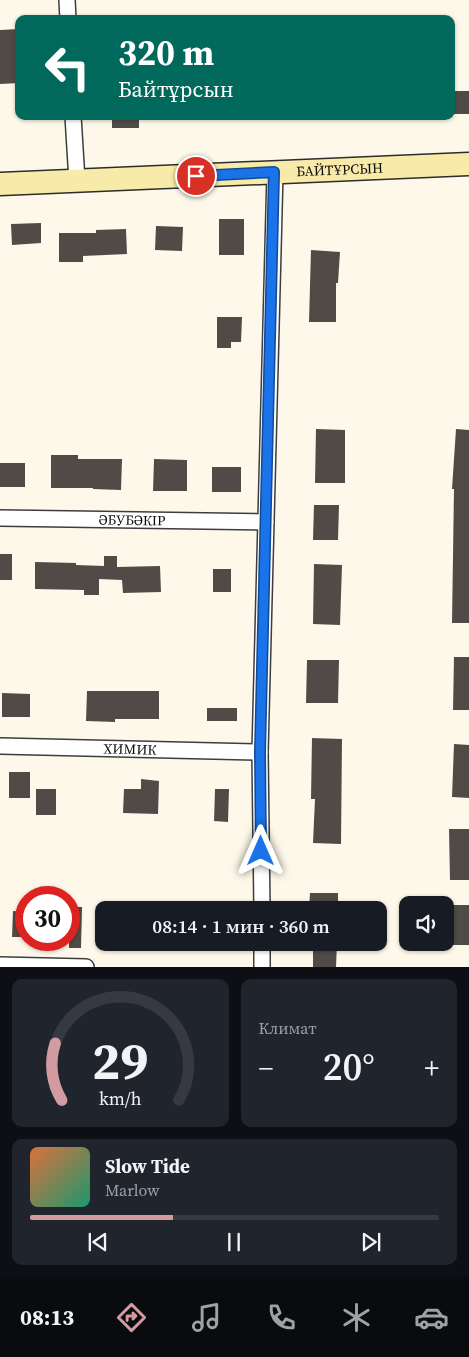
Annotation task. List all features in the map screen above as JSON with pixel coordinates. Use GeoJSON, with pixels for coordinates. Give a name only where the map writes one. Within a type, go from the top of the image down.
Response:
{"type":"FeatureCollection","features":[{"type":"Feature","properties":{"kind":"street"},"geometry":{"type":"LineString","coordinates":[[67,0],[68,15]]}},
{"type":"Feature","properties":{"kind":"street"},"geometry":{"type":"LineString","coordinates":[[73,120],[77,181]]}},
{"type":"Feature","properties":{"kind":"street","name":"БАЙТҰРСЫН"},"geometry":{"type":"LineString","coordinates":[[0,184],[469,164]]}},
{"type":"Feature","properties":{"kind":"street"},"geometry":{"type":"LineString","coordinates":[[262,901],[260,752],[274,172]]}},
{"type":"Feature","properties":{"kind":"street","name":"ӘБУБӘКІР"},"geometry":{"type":"LineString","coordinates":[[0,518],[266,522]]}},
{"type":"Feature","properties":{"kind":"street","name":"ХИМИК"},"geometry":{"type":"LineString","coordinates":[[0,746],[260,752]]}},
{"type":"Feature","properties":{"kind":"street"},"geometry":{"type":"LineString","coordinates":[[262,951],[262,967]]}},
{"type":"Feature","properties":{"kind":"street"},"geometry":{"type":"LineString","coordinates":[[0,965],[86,967]]}},
{"type":"Feature","properties":{"kind":"building"},"geometry":{"type":"Polygon","coordinates":[[[15,29],[15,83],[0,84],[0,30],[15,29]]]}},
{"type":"Feature","properties":{"kind":"building"},"geometry":{"type":"Polygon","coordinates":[[[455,91],[469,91],[469,114],[455,114],[455,91]]]}},
{"type":"Feature","properties":{"kind":"building"},"geometry":{"type":"Polygon","coordinates":[[[112,120],[139,120],[139,128],[112,128],[112,120]]]}},
{"type":"Feature","properties":{"kind":"building"},"geometry":{"type":"Polygon","coordinates":[[[219,219],[244,219],[244,255],[219,255],[219,219]]]}},
{"type":"Feature","properties":{"kind":"building"},"geometry":{"type":"Polygon","coordinates":[[[41,223],[41,243],[12,245],[11,224],[41,223]]]}},
{"type":"Feature","properties":{"kind":"building"},"geometry":{"type":"Polygon","coordinates":[[[156,226],[183,227],[182,251],[155,250],[156,226]]]}},
{"type":"Feature","properties":{"kind":"building"},"geometry":{"type":"Polygon","coordinates":[[[126,229],[127,254],[83,256],[83,262],[59,262],[59,233],[96,233],[96,230],[126,229]]]}},
{"type":"Feature","properties":{"kind":"building"},"geometry":{"type":"Polygon","coordinates":[[[311,250],[340,252],[338,283],[336,283],[336,322],[309,322],[311,250]]]}},
{"type":"Feature","properties":{"kind":"building"},"geometry":{"type":"Polygon","coordinates":[[[217,317],[242,317],[241,342],[231,342],[231,348],[217,348],[217,317]]]}},
{"type":"Feature","properties":{"kind":"building"},"geometry":{"type":"Polygon","coordinates":[[[316,429],[345,430],[345,483],[315,483],[316,429]]]}},
{"type":"Feature","properties":{"kind":"building"},"geometry":{"type":"Polygon","coordinates":[[[456,429],[469,430],[469,623],[452,623],[454,489],[452,489],[456,429]]]}},
{"type":"Feature","properties":{"kind":"building"},"geometry":{"type":"Polygon","coordinates":[[[51,455],[78,455],[78,459],[122,459],[121,490],[51,488],[51,455]]]}},
{"type":"Feature","properties":{"kind":"building"},"geometry":{"type":"Polygon","coordinates":[[[154,459],[187,460],[187,491],[153,491],[154,459]]]}},
{"type":"Feature","properties":{"kind":"building"},"geometry":{"type":"Polygon","coordinates":[[[0,463],[25,463],[25,487],[0,487],[0,463]]]}},
{"type":"Feature","properties":{"kind":"building"},"geometry":{"type":"Polygon","coordinates":[[[212,467],[241,467],[241,492],[212,492],[212,467]]]}},
{"type":"Feature","properties":{"kind":"building"},"geometry":{"type":"Polygon","coordinates":[[[314,505],[339,505],[338,540],[313,540],[314,505]]]}},
{"type":"Feature","properties":{"kind":"building"},"geometry":{"type":"Polygon","coordinates":[[[0,554],[12,554],[12,580],[0,580],[0,554]]]}},
{"type":"Feature","properties":{"kind":"building"},"geometry":{"type":"Polygon","coordinates":[[[104,556],[117,556],[117,567],[160,566],[161,592],[123,593],[122,580],[99,579],[99,595],[84,595],[84,590],[35,589],[35,562],[104,566],[104,556]]]}},
{"type":"Feature","properties":{"kind":"building"},"geometry":{"type":"Polygon","coordinates":[[[314,564],[342,565],[340,625],[313,624],[314,564]]]}},
{"type":"Feature","properties":{"kind":"building"},"geometry":{"type":"Polygon","coordinates":[[[213,569],[231,569],[231,592],[213,592],[213,569]]]}},
{"type":"Feature","properties":{"kind":"building"},"geometry":{"type":"Polygon","coordinates":[[[454,657],[469,657],[469,710],[453,710],[454,657]]]}},
{"type":"Feature","properties":{"kind":"building"},"geometry":{"type":"Polygon","coordinates":[[[307,660],[339,660],[338,703],[306,703],[307,660]]]}},
{"type":"Feature","properties":{"kind":"building"},"geometry":{"type":"Polygon","coordinates":[[[87,691],[159,691],[159,719],[115,719],[115,722],[86,721],[87,691]]]}},
{"type":"Feature","properties":{"kind":"building"},"geometry":{"type":"Polygon","coordinates":[[[2,693],[30,694],[30,717],[2,717],[2,693]]]}},
{"type":"Feature","properties":{"kind":"building"},"geometry":{"type":"Polygon","coordinates":[[[207,708],[237,708],[237,721],[207,721],[207,708]]]}},
{"type":"Feature","properties":{"kind":"building"},"geometry":{"type":"Polygon","coordinates":[[[312,738],[342,739],[341,844],[313,843],[315,799],[311,799],[312,738]]]}},
{"type":"Feature","properties":{"kind":"building"},"geometry":{"type":"Polygon","coordinates":[[[454,744],[469,745],[469,798],[452,797],[454,744]]]}},
{"type":"Feature","properties":{"kind":"building"},"geometry":{"type":"Polygon","coordinates":[[[9,772],[30,772],[30,798],[9,798],[9,772]]]}},
{"type":"Feature","properties":{"kind":"building"},"geometry":{"type":"Polygon","coordinates":[[[141,779],[159,781],[158,814],[123,813],[124,789],[141,789],[141,779]]]}},
{"type":"Feature","properties":{"kind":"building"},"geometry":{"type":"Polygon","coordinates":[[[36,789],[56,789],[56,815],[36,815],[36,789]]]}},
{"type":"Feature","properties":{"kind":"building"},"geometry":{"type":"Polygon","coordinates":[[[215,789],[229,789],[228,822],[214,821],[215,789]]]}},
{"type":"Feature","properties":{"kind":"building"},"geometry":{"type":"Polygon","coordinates":[[[449,829],[469,829],[469,880],[450,880],[449,829]]]}},
{"type":"Feature","properties":{"kind":"building"},"geometry":{"type":"Polygon","coordinates":[[[310,893],[338,893],[338,901],[310,901],[310,893]]]}},
{"type":"Feature","properties":{"kind":"building"},"geometry":{"type":"Polygon","coordinates":[[[454,905],[469,905],[469,945],[454,945],[454,905]]]}},
{"type":"Feature","properties":{"kind":"building"},"geometry":{"type":"Polygon","coordinates":[[[80,907],[82,907],[81,948],[80,907]]]}},
{"type":"Feature","properties":{"kind":"building"},"geometry":{"type":"Polygon","coordinates":[[[13,911],[15,911],[15,937],[12,937],[13,911]]]}},
{"type":"Feature","properties":{"kind":"building"},"geometry":{"type":"Polygon","coordinates":[[[313,951],[337,951],[336,967],[313,967],[313,951]]]}},
{"type":"Feature","properties":{"kind":"route"},"geometry":{"type":"LineString","coordinates":[[196,176],[274,172],[260,752],[261,851]]}}]}
